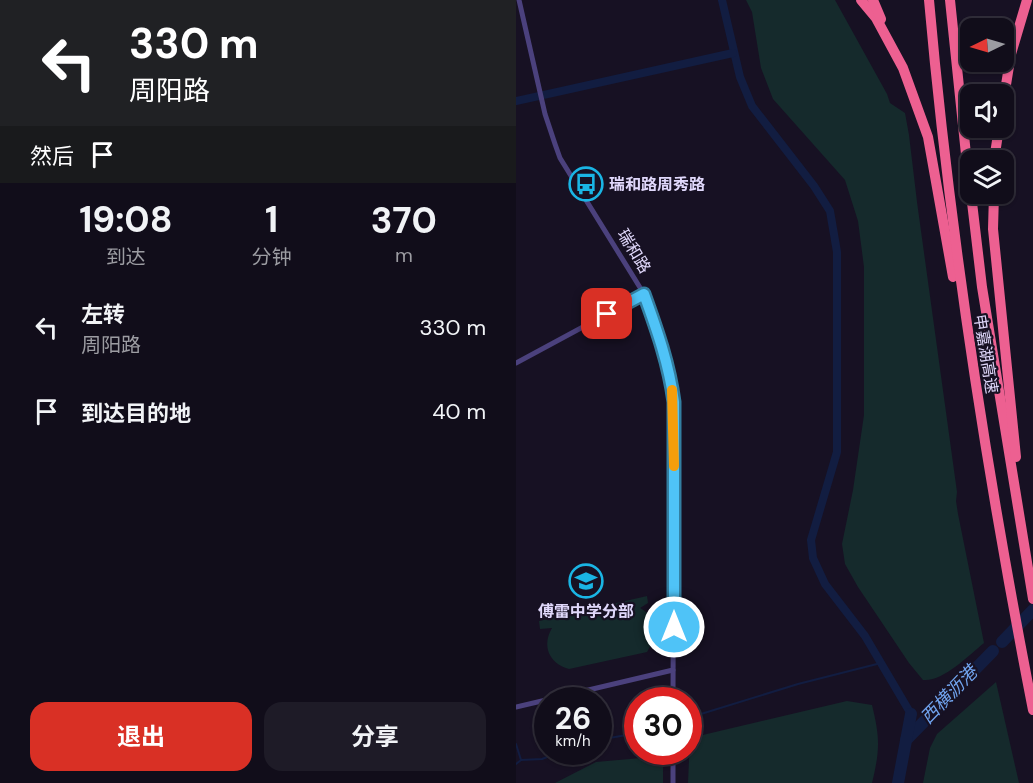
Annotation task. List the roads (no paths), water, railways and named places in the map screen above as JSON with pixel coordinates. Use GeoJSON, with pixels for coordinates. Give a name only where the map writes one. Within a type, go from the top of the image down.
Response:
{"type":"FeatureCollection","features":[{"type":"Feature","properties":{"kind":"highway"},"geometry":{"type":"LineString","coordinates":[[861,0],[876,18],[903,68]]}},
{"type":"Feature","properties":{"kind":"highway"},"geometry":{"type":"LineString","coordinates":[[873,0],[903,68],[928,138],[1005,567]]}},
{"type":"Feature","properties":{"kind":"highway","name":"申嘉湖高速"},"geometry":{"type":"LineString","coordinates":[[929,0],[961,293],[1005,567],[1033,710]]}},
{"type":"Feature","properties":{"kind":"highway","name":"申嘉湖高速"},"geometry":{"type":"LineString","coordinates":[[950,0],[966,150]]}},
{"type":"Feature","properties":{"kind":"highway"},"geometry":{"type":"LineString","coordinates":[[1006,84],[1011,54],[1026,0]]}},
{"type":"Feature","properties":{"kind":"highway","name":"申嘉湖高速"},"geometry":{"type":"LineString","coordinates":[[971,204],[982,287],[1033,599]]}},
{"type":"Feature","properties":{"kind":"highway"},"geometry":{"type":"LineString","coordinates":[[994,204],[993,229],[1026,562]]}},
{"type":"Feature","properties":{"kind":"street","name":"瑞和路"},"geometry":{"type":"LineString","coordinates":[[519,0],[544,114],[560,158],[644,294],[662,342],[671,376],[674,402],[673,687]]}},
{"type":"Feature","properties":{"kind":"street"},"geometry":{"type":"LineString","coordinates":[[516,363],[644,294]]}},
{"type":"Feature","properties":{"kind":"street"},"geometry":{"type":"LineString","coordinates":[[518,706],[673,670]]}},
{"type":"Feature","properties":{"kind":"street"},"geometry":{"type":"LineString","coordinates":[[673,765],[673,783]]}},
{"type":"Feature","properties":{"kind":"waterway"},"geometry":{"type":"LineString","coordinates":[[722,0],[740,77],[752,106],[814,186],[830,211],[837,252],[837,452],[811,540],[813,558],[825,584],[865,636],[911,714]]}},
{"type":"Feature","properties":{"kind":"waterway"},"geometry":{"type":"LineString","coordinates":[[516,101],[733,53]]}},
{"type":"Feature","properties":{"kind":"waterway","name":"西横沥港"},"geometry":{"type":"LineString","coordinates":[[1002,642],[1033,610]]}},
{"type":"Feature","properties":{"kind":"waterway","name":"西横沥港"},"geometry":{"type":"LineString","coordinates":[[906,740],[993,651]]}},
{"type":"Feature","properties":{"kind":"waterway"},"geometry":{"type":"LineString","coordinates":[[702,714],[798,684],[881,663]]}},
{"type":"Feature","properties":{"kind":"waterway"},"geometry":{"type":"LineString","coordinates":[[898,783],[911,714]]}},
{"type":"Feature","properties":{"kind":"waterway"},"geometry":{"type":"LineString","coordinates":[[612,738],[624,735]]}},
{"type":"Feature","properties":{"kind":"waterway"},"geometry":{"type":"LineString","coordinates":[[516,744],[521,760]]}},
{"type":"Feature","properties":{"kind":"waterway"},"geometry":{"type":"LineString","coordinates":[[516,764],[521,760],[534,759]]}},
{"type":"Feature","properties":{"kind":"place","name":"瑞和路周秀路"},"geometry":{"type":"Point","coordinates":[586,184]}},
{"type":"Feature","properties":{"kind":"place","name":"傅雷中学分部"},"geometry":{"type":"Point","coordinates":[586,581]}}]}
